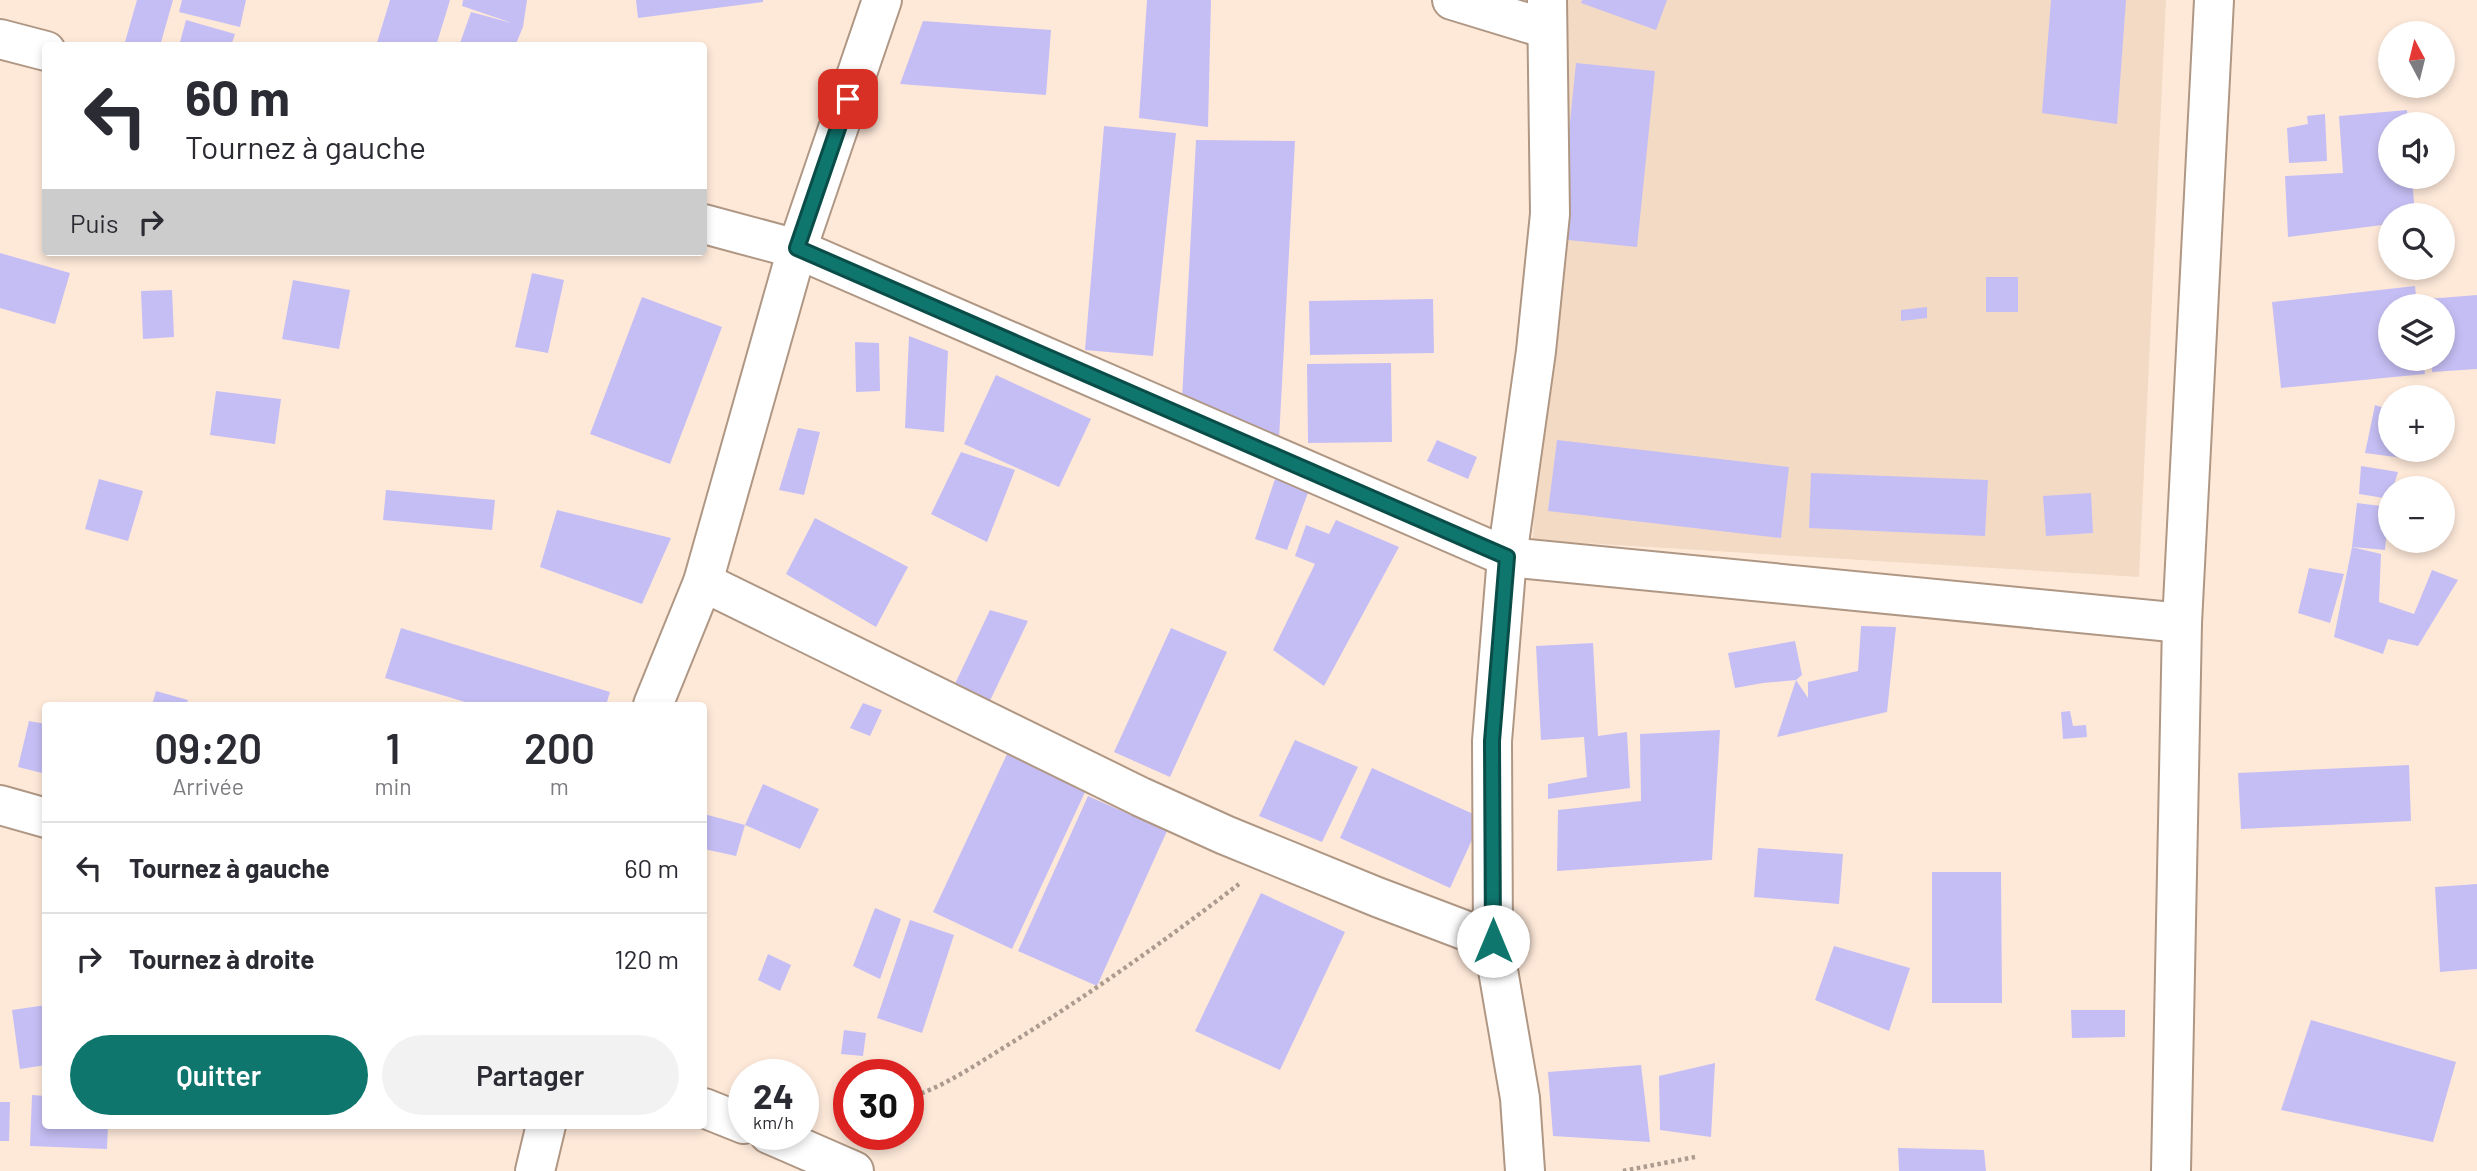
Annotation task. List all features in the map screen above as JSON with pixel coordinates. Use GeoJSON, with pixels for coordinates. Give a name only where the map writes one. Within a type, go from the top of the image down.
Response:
{"type":"FeatureCollection","features":[{"type":"Feature","properties":{"kind":"street"},"geometry":{"type":"LineString","coordinates":[[654,702],[703,582],[797,248],[882,0]]}},
{"type":"Feature","properties":{"kind":"street"},"geometry":{"type":"LineString","coordinates":[[1452,0],[1547,14],[1550,214],[1536,351],[1507,557],[1492,741],[1493,941],[1520,1098],[1525,1171]]}},
{"type":"Feature","properties":{"kind":"street"},"geometry":{"type":"LineString","coordinates":[[2171,1171],[2182,623],[2214,0]]}},
{"type":"Feature","properties":{"kind":"street"},"geometry":{"type":"LineString","coordinates":[[0,39],[42,50]]}},
{"type":"Feature","properties":{"kind":"street"},"geometry":{"type":"LineString","coordinates":[[707,225],[797,248],[1507,557],[2182,623]]}},
{"type":"Feature","properties":{"kind":"street"},"geometry":{"type":"LineString","coordinates":[[703,582],[1224,835],[1493,941]]}},
{"type":"Feature","properties":{"kind":"street"},"geometry":{"type":"LineString","coordinates":[[0,805],[42,817]]}},
{"type":"Feature","properties":{"kind":"street"},"geometry":{"type":"LineString","coordinates":[[707,1109],[728,1118]]}},
{"type":"Feature","properties":{"kind":"street"},"geometry":{"type":"LineString","coordinates":[[534,1171],[545,1129]]}},
{"type":"Feature","properties":{"kind":"street"},"geometry":{"type":"LineString","coordinates":[[805,1150],[853,1171]]}},
{"type":"Feature","properties":{"kind":"path"},"geometry":{"type":"LineString","coordinates":[[924,1091],[957,1076],[1144,957],[1251,875],[1270,852]]}},
{"type":"Feature","properties":{"kind":"path"},"geometry":{"type":"LineString","coordinates":[[1623,1171],[1695,1157]]}},
{"type":"Feature","properties":{"kind":"shaded area"},"geometry":{"type":"Polygon","coordinates":[[[1548,0],[2166,0],[2139,577],[1533,540],[1548,0]]]}},
{"type":"Feature","properties":{"kind":"building"},"geometry":{"type":"Polygon","coordinates":[[[137,0],[173,0],[161,42],[125,42],[137,0]]]}},
{"type":"Feature","properties":{"kind":"building"},"geometry":{"type":"Polygon","coordinates":[[[182,0],[246,0],[240,27],[179,12],[182,0]]]}},
{"type":"Feature","properties":{"kind":"building"},"geometry":{"type":"Polygon","coordinates":[[[390,0],[450,0],[437,42],[377,42],[390,0]]]}},
{"type":"Feature","properties":{"kind":"building"},"geometry":{"type":"Polygon","coordinates":[[[463,0],[527,0],[523,27],[517,42],[460,42],[471,12],[512,23],[462,6],[463,0]]]}},
{"type":"Feature","properties":{"kind":"building"},"geometry":{"type":"Polygon","coordinates":[[[636,0],[763,0],[763,2],[638,18],[636,0]]]}},
{"type":"Feature","properties":{"kind":"building"},"geometry":{"type":"Polygon","coordinates":[[[1147,0],[1211,0],[1208,127],[1139,118],[1147,0]]]}},
{"type":"Feature","properties":{"kind":"building"},"geometry":{"type":"Polygon","coordinates":[[[1582,0],[1667,0],[1656,30],[1581,3],[1582,0]]]}},
{"type":"Feature","properties":{"kind":"building"},"geometry":{"type":"Polygon","coordinates":[[[2051,0],[2126,0],[2117,124],[2042,113],[2051,0]]]}},
{"type":"Feature","properties":{"kind":"building"},"geometry":{"type":"Polygon","coordinates":[[[186,20],[235,34],[232,42],[180,42],[186,20]]]}},
{"type":"Feature","properties":{"kind":"building"},"geometry":{"type":"Polygon","coordinates":[[[923,21],[1051,30],[1046,95],[900,84],[923,21]]]}},
{"type":"Feature","properties":{"kind":"building"},"geometry":{"type":"Polygon","coordinates":[[[1576,63],[1655,71],[1637,247],[1558,239],[1576,63]]]}},
{"type":"Feature","properties":{"kind":"building"},"geometry":{"type":"Polygon","coordinates":[[[2378,113],[2378,189],[2413,189],[2414,203],[2378,203],[2378,226],[2288,237],[2285,176],[2343,173],[2339,116],[2378,113]]]}},
{"type":"Feature","properties":{"kind":"building"},"geometry":{"type":"Polygon","coordinates":[[[2325,114],[2327,161],[2289,163],[2287,128],[2308,124],[2307,116],[2325,114]]]}},
{"type":"Feature","properties":{"kind":"building"},"geometry":{"type":"Polygon","coordinates":[[[1104,126],[1176,133],[1153,356],[1085,350],[1104,126]]]}},
{"type":"Feature","properties":{"kind":"building"},"geometry":{"type":"Polygon","coordinates":[[[1196,140],[1295,141],[1279,439],[1182,399],[1196,140]]]}},
{"type":"Feature","properties":{"kind":"building"},"geometry":{"type":"Polygon","coordinates":[[[0,253],[70,273],[55,324],[0,308],[0,253]]]}},
{"type":"Feature","properties":{"kind":"building"},"geometry":{"type":"Polygon","coordinates":[[[532,273],[564,280],[548,353],[515,347],[532,273]]]}},
{"type":"Feature","properties":{"kind":"building"},"geometry":{"type":"Polygon","coordinates":[[[1986,277],[2018,277],[2018,312],[1986,312],[1986,277]]]}},
{"type":"Feature","properties":{"kind":"building"},"geometry":{"type":"Polygon","coordinates":[[[293,280],[350,290],[339,349],[282,339],[293,280]]]}},
{"type":"Feature","properties":{"kind":"building"},"geometry":{"type":"Polygon","coordinates":[[[2415,286],[2416,294],[2378,294],[2378,371],[2425,371],[2425,374],[2281,388],[2272,302],[2415,286]]]}},
{"type":"Feature","properties":{"kind":"building"},"geometry":{"type":"Polygon","coordinates":[[[172,290],[174,337],[143,339],[141,291],[172,290]]]}},
{"type":"Feature","properties":{"kind":"building"},"geometry":{"type":"Polygon","coordinates":[[[2477,295],[2477,369],[2455,370],[2455,297],[2477,295]]]}},
{"type":"Feature","properties":{"kind":"building"},"geometry":{"type":"Polygon","coordinates":[[[642,297],[722,327],[670,464],[590,434],[642,297]]]}},
{"type":"Feature","properties":{"kind":"building"},"geometry":{"type":"Polygon","coordinates":[[[1433,299],[1434,353],[1310,355],[1309,301],[1433,299]]]}},
{"type":"Feature","properties":{"kind":"building"},"geometry":{"type":"Polygon","coordinates":[[[1927,307],[1927,318],[1901,321],[1901,310],[1927,307]]]}},
{"type":"Feature","properties":{"kind":"building"},"geometry":{"type":"Polygon","coordinates":[[[909,336],[948,351],[944,432],[905,428],[909,336]]]}},
{"type":"Feature","properties":{"kind":"building"},"geometry":{"type":"Polygon","coordinates":[[[855,342],[879,343],[880,391],[856,392],[855,342]]]}},
{"type":"Feature","properties":{"kind":"building"},"geometry":{"type":"Polygon","coordinates":[[[1391,363],[1392,442],[1308,443],[1307,364],[1391,363]]]}},
{"type":"Feature","properties":{"kind":"building"},"geometry":{"type":"Polygon","coordinates":[[[996,375],[1091,419],[1059,487],[964,444],[996,375]]]}},
{"type":"Feature","properties":{"kind":"building"},"geometry":{"type":"Polygon","coordinates":[[[216,391],[281,399],[275,444],[210,435],[216,391]]]}},
{"type":"Feature","properties":{"kind":"building"},"geometry":{"type":"Polygon","coordinates":[[[2375,405],[2378,406],[2378,455],[2365,453],[2375,405]]]}},
{"type":"Feature","properties":{"kind":"building"},"geometry":{"type":"Polygon","coordinates":[[[798,428],[820,432],[804,495],[779,490],[798,428]]]}},
{"type":"Feature","properties":{"kind":"building"},"geometry":{"type":"Polygon","coordinates":[[[1437,440],[1477,457],[1468,479],[1427,461],[1437,440]]]}},
{"type":"Feature","properties":{"kind":"building"},"geometry":{"type":"Polygon","coordinates":[[[1557,440],[1789,467],[1781,538],[1548,511],[1557,440]]]}},
{"type":"Feature","properties":{"kind":"building"},"geometry":{"type":"Polygon","coordinates":[[[961,452],[1015,470],[987,542],[931,514],[961,452]]]}},
{"type":"Feature","properties":{"kind":"building"},"geometry":{"type":"Polygon","coordinates":[[[2361,466],[2398,472],[2397,476],[2378,476],[2378,497],[2359,494],[2361,466]]]}},
{"type":"Feature","properties":{"kind":"building"},"geometry":{"type":"Polygon","coordinates":[[[1811,473],[1988,480],[1985,536],[1809,528],[1811,473]]]}},
{"type":"Feature","properties":{"kind":"building"},"geometry":{"type":"Polygon","coordinates":[[[99,479],[143,491],[128,541],[85,529],[99,479]]]}},
{"type":"Feature","properties":{"kind":"building"},"geometry":{"type":"Polygon","coordinates":[[[1275,479],[1309,490],[1287,550],[1255,539],[1275,479]]]}},
{"type":"Feature","properties":{"kind":"building"},"geometry":{"type":"Polygon","coordinates":[[[386,490],[495,500],[492,530],[383,520],[386,490]]]}},
{"type":"Feature","properties":{"kind":"building"},"geometry":{"type":"Polygon","coordinates":[[[2091,493],[2093,533],[2046,536],[2043,496],[2091,493]]]}},
{"type":"Feature","properties":{"kind":"building"},"geometry":{"type":"Polygon","coordinates":[[[2357,503],[2378,506],[2378,549],[2352,547],[2357,503]]]}},
{"type":"Feature","properties":{"kind":"building"},"geometry":{"type":"Polygon","coordinates":[[[557,510],[671,538],[642,604],[540,567],[557,510]]]}},
{"type":"Feature","properties":{"kind":"building"},"geometry":{"type":"Polygon","coordinates":[[[815,518],[908,567],[876,627],[786,574],[815,518]]]}},
{"type":"Feature","properties":{"kind":"building"},"geometry":{"type":"Polygon","coordinates":[[[1336,520],[1399,547],[1324,686],[1273,650],[1315,564],[1295,556],[1306,525],[1329,534],[1336,520]]]}},
{"type":"Feature","properties":{"kind":"building"},"geometry":{"type":"Polygon","coordinates":[[[2352,547],[2381,554],[2379,602],[2414,614],[2432,570],[2458,580],[2418,646],[2388,639],[2383,654],[2334,637],[2352,547]]]}},
{"type":"Feature","properties":{"kind":"building"},"geometry":{"type":"Polygon","coordinates":[[[2309,568],[2344,574],[2330,623],[2298,613],[2309,568]]]}},
{"type":"Feature","properties":{"kind":"building"},"geometry":{"type":"Polygon","coordinates":[[[990,610],[1028,621],[987,707],[952,690],[990,610]]]}},
{"type":"Feature","properties":{"kind":"building"},"geometry":{"type":"Polygon","coordinates":[[[1861,626],[1896,627],[1887,712],[1777,737],[1796,680],[1808,698],[1808,682],[1858,671],[1861,626]]]}},
{"type":"Feature","properties":{"kind":"building"},"geometry":{"type":"Polygon","coordinates":[[[401,628],[610,692],[607,702],[465,702],[385,678],[401,628]]]}},
{"type":"Feature","properties":{"kind":"building"},"geometry":{"type":"Polygon","coordinates":[[[1171,628],[1227,652],[1170,777],[1114,752],[1171,628]]]}},
{"type":"Feature","properties":{"kind":"building"},"geometry":{"type":"Polygon","coordinates":[[[1795,641],[1802,675],[1796,680],[1735,688],[1728,653],[1795,641]]]}},
{"type":"Feature","properties":{"kind":"building"},"geometry":{"type":"Polygon","coordinates":[[[1593,643],[1598,736],[1627,732],[1630,788],[1548,799],[1548,784],[1587,777],[1584,737],[1541,740],[1536,646],[1593,643]]]}},
{"type":"Feature","properties":{"kind":"building"},"geometry":{"type":"Polygon","coordinates":[[[156,691],[188,700],[187,702],[153,702],[156,691]]]}},
{"type":"Feature","properties":{"kind":"building"},"geometry":{"type":"Polygon","coordinates":[[[863,703],[882,710],[870,736],[850,728],[863,703]]]}},
{"type":"Feature","properties":{"kind":"building"},"geometry":{"type":"Polygon","coordinates":[[[2070,711],[2073,726],[2086,725],[2087,737],[2063,739],[2061,712],[2070,711]]]}},
{"type":"Feature","properties":{"kind":"building"},"geometry":{"type":"Polygon","coordinates":[[[29,721],[42,723],[42,773],[18,767],[29,721]]]}},
{"type":"Feature","properties":{"kind":"building"},"geometry":{"type":"Polygon","coordinates":[[[1720,730],[1712,860],[1557,871],[1558,810],[1641,801],[1640,734],[1720,730]]]}},
{"type":"Feature","properties":{"kind":"building"},"geometry":{"type":"Polygon","coordinates":[[[1295,740],[1358,767],[1322,842],[1259,816],[1295,740]]]}},
{"type":"Feature","properties":{"kind":"building"},"geometry":{"type":"Polygon","coordinates":[[[1007,754],[1086,790],[1012,949],[933,912],[1007,754]]]}},
{"type":"Feature","properties":{"kind":"building"},"geometry":{"type":"Polygon","coordinates":[[[2409,765],[2411,821],[2241,829],[2238,773],[2409,765]]]}},
{"type":"Feature","properties":{"kind":"building"},"geometry":{"type":"Polygon","coordinates":[[[1372,768],[1482,818],[1450,888],[1340,838],[1372,768]]]}},
{"type":"Feature","properties":{"kind":"building"},"geometry":{"type":"Polygon","coordinates":[[[763,784],[819,809],[800,849],[745,825],[763,784]]]}},
{"type":"Feature","properties":{"kind":"building"},"geometry":{"type":"Polygon","coordinates":[[[1088,796],[1167,831],[1097,986],[1018,951],[1088,796]]]}},
{"type":"Feature","properties":{"kind":"building"},"geometry":{"type":"Polygon","coordinates":[[[707,815],[745,825],[736,856],[707,850],[707,815]]]}},
{"type":"Feature","properties":{"kind":"building"},"geometry":{"type":"Polygon","coordinates":[[[1758,848],[1843,854],[1839,904],[1754,897],[1758,848]]]}},
{"type":"Feature","properties":{"kind":"building"},"geometry":{"type":"Polygon","coordinates":[[[1932,872],[2001,872],[2002,1003],[1932,1003],[1932,872]]]}},
{"type":"Feature","properties":{"kind":"building"},"geometry":{"type":"Polygon","coordinates":[[[2477,884],[2477,969],[2440,972],[2435,887],[2477,884]]]}},
{"type":"Feature","properties":{"kind":"building"},"geometry":{"type":"Polygon","coordinates":[[[1261,893],[1345,932],[1280,1070],[1195,1031],[1261,893]]]}},
{"type":"Feature","properties":{"kind":"building"},"geometry":{"type":"Polygon","coordinates":[[[875,908],[901,919],[880,979],[853,966],[875,908]]]}},
{"type":"Feature","properties":{"kind":"building"},"geometry":{"type":"Polygon","coordinates":[[[910,920],[954,935],[922,1033],[877,1018],[910,920]]]}},
{"type":"Feature","properties":{"kind":"building"},"geometry":{"type":"Polygon","coordinates":[[[1834,946],[1910,968],[1889,1031],[1815,1000],[1834,946]]]}},
{"type":"Feature","properties":{"kind":"building"},"geometry":{"type":"Polygon","coordinates":[[[768,954],[791,965],[780,991],[758,980],[768,954]]]}},
{"type":"Feature","properties":{"kind":"building"},"geometry":{"type":"Polygon","coordinates":[[[42,1006],[42,1066],[20,1069],[12,1010],[42,1006]]]}},
{"type":"Feature","properties":{"kind":"building"},"geometry":{"type":"Polygon","coordinates":[[[2071,1010],[2125,1010],[2125,1037],[2072,1038],[2071,1010]]]}},
{"type":"Feature","properties":{"kind":"building"},"geometry":{"type":"Polygon","coordinates":[[[2311,1020],[2456,1062],[2433,1142],[2281,1110],[2311,1020]]]}},
{"type":"Feature","properties":{"kind":"building"},"geometry":{"type":"Polygon","coordinates":[[[844,1030],[866,1033],[863,1056],[841,1054],[844,1030]]]}},
{"type":"Feature","properties":{"kind":"building"},"geometry":{"type":"Polygon","coordinates":[[[1715,1063],[1711,1137],[1660,1130],[1659,1076],[1715,1063]]]}},
{"type":"Feature","properties":{"kind":"building"},"geometry":{"type":"Polygon","coordinates":[[[1641,1065],[1650,1142],[1553,1136],[1548,1072],[1641,1065]]]}},
{"type":"Feature","properties":{"kind":"building"},"geometry":{"type":"Polygon","coordinates":[[[32,1095],[42,1096],[42,1129],[108,1129],[107,1149],[30,1146],[32,1095]]]}},
{"type":"Feature","properties":{"kind":"building"},"geometry":{"type":"Polygon","coordinates":[[[0,1102],[10,1102],[9,1141],[0,1141],[0,1102]]]}},
{"type":"Feature","properties":{"kind":"building"},"geometry":{"type":"Polygon","coordinates":[[[1898,1148],[1984,1150],[1986,1171],[1899,1171],[1898,1148]]]}},
{"type":"Feature","properties":{"kind":"route"},"geometry":{"type":"LineString","coordinates":[[848,99],[797,248],[1507,557],[1492,741],[1493,941]]}}]}
